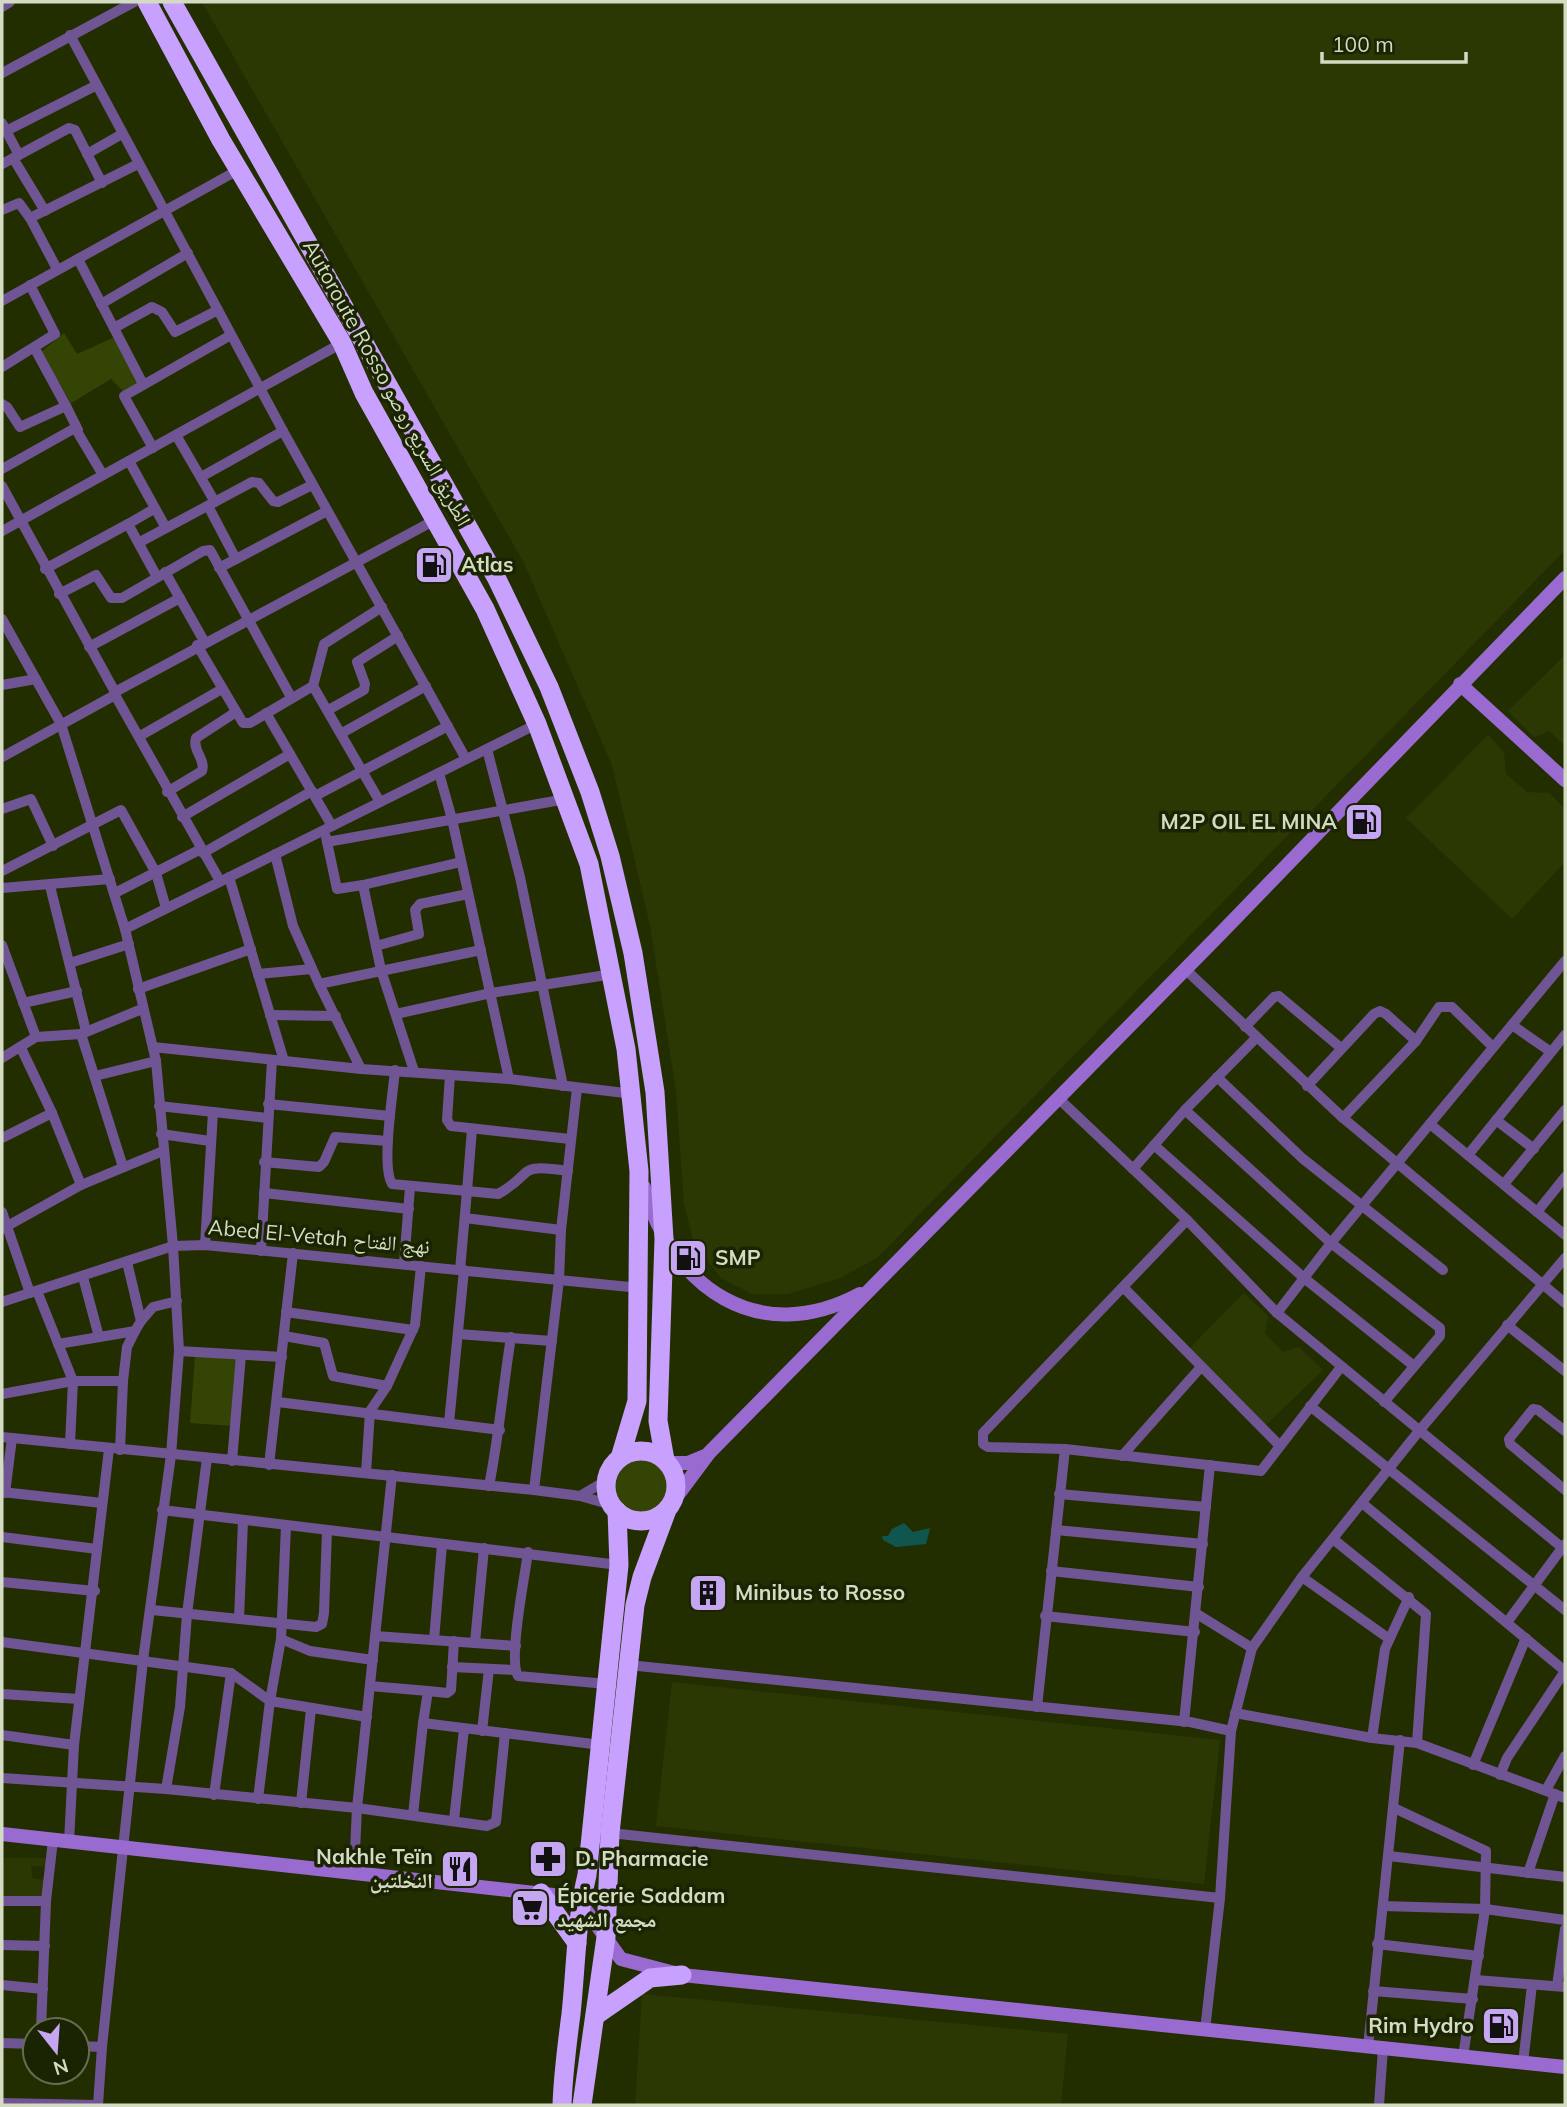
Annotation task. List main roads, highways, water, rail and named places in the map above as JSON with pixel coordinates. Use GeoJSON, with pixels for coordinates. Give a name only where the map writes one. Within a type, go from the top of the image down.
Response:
{"type":"FeatureCollection","features":[{"type":"Feature","properties":{"kind":"highway","name":"Autoroute Rosso الطريق السريع روصو"},"geometry":{"type":"LineString","coordinates":[[146,2],[342,343],[364,393],[485,609],[537,724],[589,864],[613,974],[633,1094],[639,1171],[637,1401],[620,1458]]}},
{"type":"Feature","properties":{"kind":"highway","name":"Autoroute Rosso الطريق السريع روصو"},"geometry":{"type":"LineString","coordinates":[[172,2],[496,577],[569,736],[600,821],[633,953],[655,1093],[664,1238],[658,1421],[666,1461]]}},
{"type":"Feature","properties":{"kind":"highway"},"geometry":{"type":"LineString","coordinates":[[562,2105],[563,2058],[571,2016],[580,1902],[587,1875],[619,1565],[615,1508],[607,1480],[620,1458],[643,1451],[666,1461],[676,1482],[642,1577],[628,1665],[611,1833],[606,1937],[582,2105]]}},
{"type":"Feature","properties":{"kind":"highway"},"geometry":{"type":"LineString","coordinates":[[615,1508],[633,1520],[645,1520],[669,1507]]}},
{"type":"Feature","properties":{"kind":"highway"},"geometry":{"type":"LineString","coordinates":[[541,1893],[577,1943]]}},
{"type":"Feature","properties":{"kind":"highway"},"geometry":{"type":"LineString","coordinates":[[595,2016],[650,1978],[682,1975]]}},
{"type":"Feature","properties":{"kind":"main road"},"geometry":{"type":"LineString","coordinates":[[669,1507],[709,1453],[1565,578]]}},
{"type":"Feature","properties":{"kind":"main road"},"geometry":{"type":"LineString","coordinates":[[1460,684],[1565,780]]}},
{"type":"Feature","properties":{"kind":"main road"},"geometry":{"type":"LineString","coordinates":[[639,1171],[649,1205],[664,1238],[681,1263],[708,1291],[749,1310],[806,1312],[847,1301],[873,1286]]}},
{"type":"Feature","properties":{"kind":"main road"},"geometry":{"type":"LineString","coordinates":[[666,1461],[688,1464],[709,1453]]}},
{"type":"Feature","properties":{"kind":"main road"},"geometry":{"type":"LineString","coordinates":[[2,1834],[121,1850],[541,1893],[580,1902],[621,1959],[682,1975],[1565,2067]]}},
{"type":"Feature","properties":{"kind":"water"},"geometry":{"type":"Polygon","coordinates":[[[904,1523],[913,1532],[930,1528],[926,1544],[896,1547],[883,1540],[882,1536],[888,1536],[892,1529],[904,1523]]]}},
{"type":"Feature","properties":{"kind":"place","name":"Atlas"},"geometry":{"type":"Point","coordinates":[434,565]}},
{"type":"Feature","properties":{"kind":"place","name":"M2P OIL EL MINA"},"geometry":{"type":"Point","coordinates":[1364,822]}},
{"type":"Feature","properties":{"kind":"place","name":"SMP"},"geometry":{"type":"Point","coordinates":[688,1258]}},
{"type":"Feature","properties":{"kind":"place","name":"Minibus to Rosso"},"geometry":{"type":"Point","coordinates":[708,1593]}},
{"type":"Feature","properties":{"kind":"place","name":"D. Pharmacie"},"geometry":{"type":"Point","coordinates":[548,1859]}},
{"type":"Feature","properties":{"kind":"place","name":"Nakhle Teïn النخلتين"},"geometry":{"type":"Point","coordinates":[460,1869]}},
{"type":"Feature","properties":{"kind":"place","name":"Épicerie Saddam مجمع الشهيد"},"geometry":{"type":"Point","coordinates":[530,1908]}},
{"type":"Feature","properties":{"kind":"place","name":"Rim Hydro"},"geometry":{"type":"Point","coordinates":[1501,2026]}}]}
